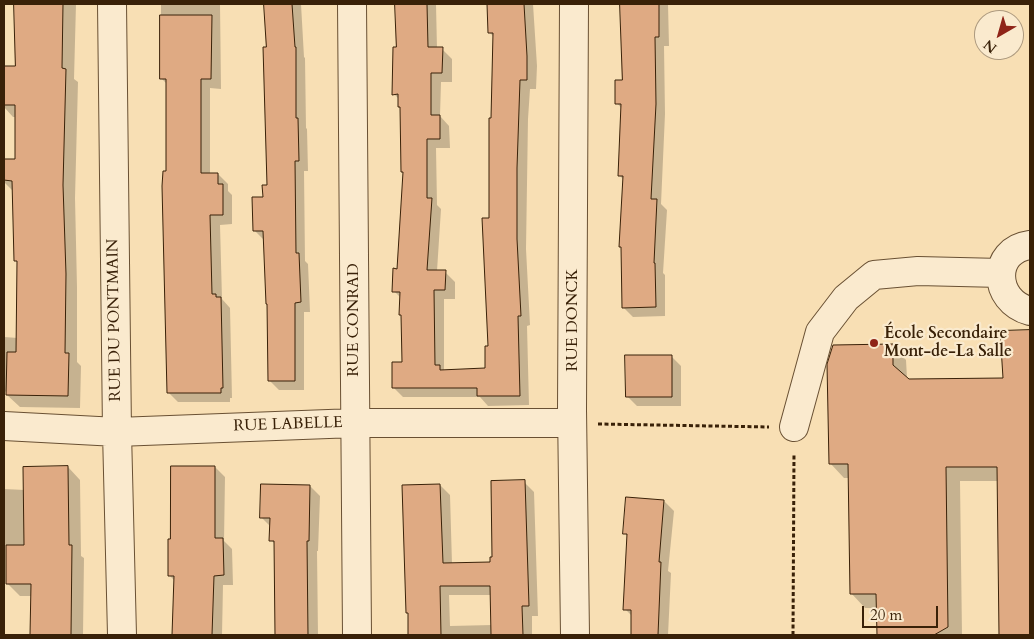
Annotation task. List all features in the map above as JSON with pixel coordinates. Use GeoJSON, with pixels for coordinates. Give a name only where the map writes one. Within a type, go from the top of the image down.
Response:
{"type":"FeatureCollection","features":[{"type":"Feature","properties":{"kind":"street","name":"RUE DU PONTMAIN"},"geometry":{"type":"LineString","coordinates":[[112,4],[117,432],[122,635]]}},
{"type":"Feature","properties":{"kind":"street","name":"RUE CONRAD"},"geometry":{"type":"LineString","coordinates":[[352,4],[357,635]]}},
{"type":"Feature","properties":{"kind":"street","name":"RUE DONCK"},"geometry":{"type":"LineString","coordinates":[[574,4],[572,423],[575,635]]}},
{"type":"Feature","properties":{"kind":"street"},"geometry":{"type":"LineString","coordinates":[[1030,245],[1016,250],[1009,256],[1001,273],[1001,284],[1005,294],[1012,303],[1021,309],[1030,311]]}},
{"type":"Feature","properties":{"kind":"street"},"geometry":{"type":"LineString","coordinates":[[794,427],[820,332],[846,298],[874,275],[918,271],[1001,273]]}},
{"type":"Feature","properties":{"kind":"street","name":"RUE LABELLE"},"geometry":{"type":"LineString","coordinates":[[4,426],[117,432],[355,423],[572,423]]}},
{"type":"Feature","properties":{"kind":"path"},"geometry":{"type":"LineString","coordinates":[[572,423],[794,427],[793,635]]}},
{"type":"Feature","properties":{"kind":"building"},"geometry":{"type":"Polygon","coordinates":[[[14,4],[63,4],[62,68],[66,69],[63,185],[66,274],[65,353],[69,353],[68,396],[6,395],[7,352],[16,352],[17,261],[14,261],[12,181],[4,180],[4,159],[15,159],[15,105],[4,105],[4,66],[15,66],[14,4]]]}},
{"type":"Feature","properties":{"kind":"building"},"geometry":{"type":"Polygon","coordinates":[[[264,4],[292,4],[296,47],[296,118],[298,118],[299,161],[295,161],[296,253],[299,253],[301,302],[295,303],[295,381],[268,381],[267,304],[263,231],[253,231],[252,197],[263,197],[262,185],[267,185],[263,47],[266,47],[264,4]]]}},
{"type":"Feature","properties":{"kind":"building"},"geometry":{"type":"Polygon","coordinates":[[[395,4],[427,4],[428,47],[443,47],[442,73],[431,73],[431,115],[440,115],[440,139],[427,139],[427,198],[432,198],[427,270],[446,270],[445,290],[434,290],[435,365],[440,365],[440,370],[485,368],[485,346],[488,346],[482,218],[489,218],[489,118],[491,118],[493,33],[488,33],[487,4],[524,4],[527,80],[520,80],[517,168],[517,239],[521,316],[518,316],[520,396],[477,396],[477,388],[392,388],[392,362],[402,362],[401,315],[399,315],[400,292],[392,292],[393,268],[397,269],[403,172],[401,172],[400,107],[398,107],[398,94],[392,95],[393,47],[396,47],[395,4]]]}},
{"type":"Feature","properties":{"kind":"building"},"geometry":{"type":"Polygon","coordinates":[[[620,4],[659,4],[659,37],[655,37],[656,104],[651,199],[657,199],[654,263],[656,307],[622,308],[621,247],[619,247],[623,176],[618,176],[621,104],[615,104],[615,80],[622,80],[620,4]]]}},
{"type":"Feature","properties":{"kind":"building"},"geometry":{"type":"Polygon","coordinates":[[[160,15],[212,15],[211,79],[201,79],[201,173],[218,173],[218,184],[223,184],[223,215],[210,215],[212,294],[216,294],[216,297],[221,297],[223,388],[221,388],[221,393],[167,393],[162,186],[163,171],[166,171],[166,79],[160,79],[160,15]]]}},
{"type":"Feature","properties":{"kind":"building"},"geometry":{"type":"Polygon","coordinates":[[[1030,330],[1030,635],[999,635],[997,467],[946,467],[948,627],[934,635],[877,635],[876,594],[850,594],[848,464],[829,464],[827,364],[833,345],[893,344],[893,365],[909,379],[1003,378],[1000,331],[1030,330]]]}},
{"type":"Feature","properties":{"kind":"building"},"geometry":{"type":"Polygon","coordinates":[[[625,355],[672,355],[672,397],[626,397],[625,355]]]}},
{"type":"Feature","properties":{"kind":"building"},"geometry":{"type":"Polygon","coordinates":[[[68,466],[69,545],[72,545],[71,635],[30,635],[31,584],[6,584],[6,545],[24,545],[23,467],[68,466]]]}},
{"type":"Feature","properties":{"kind":"building"},"geometry":{"type":"Polygon","coordinates":[[[171,466],[215,466],[215,538],[223,538],[224,575],[214,576],[212,635],[172,635],[174,576],[168,576],[171,466]]]}},
{"type":"Feature","properties":{"kind":"building"},"geometry":{"type":"Polygon","coordinates":[[[525,480],[529,606],[522,606],[523,635],[491,635],[490,586],[440,586],[441,635],[408,635],[402,485],[440,484],[443,563],[490,562],[490,557],[492,557],[491,481],[525,480]]]}},
{"type":"Feature","properties":{"kind":"building"},"geometry":{"type":"Polygon","coordinates":[[[261,484],[310,485],[309,541],[307,541],[308,635],[275,635],[274,541],[269,541],[270,518],[260,518],[261,484]]]}},
{"type":"Feature","properties":{"kind":"building"},"geometry":{"type":"Polygon","coordinates":[[[626,497],[664,500],[659,562],[661,562],[658,635],[631,635],[631,610],[623,610],[627,534],[623,534],[626,497]]]}},
{"type":"Feature","properties":{"kind":"place","name":"École Secondaire Mont-de-La Salle"},"geometry":{"type":"Point","coordinates":[874,343]}}]}
